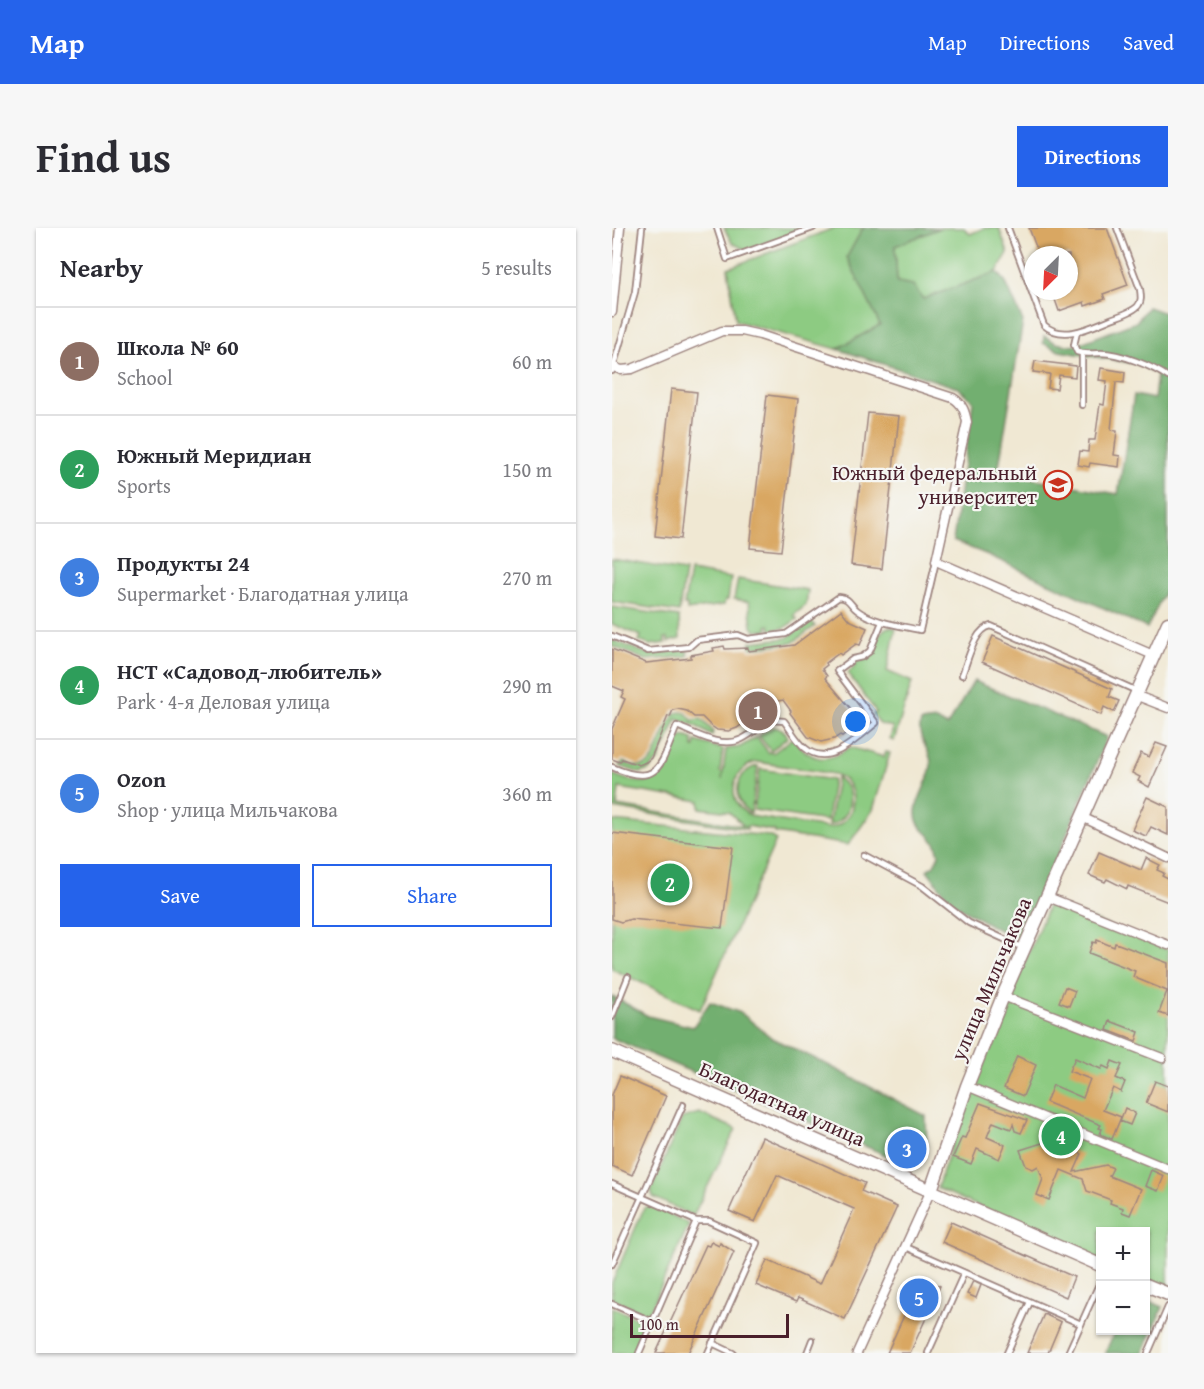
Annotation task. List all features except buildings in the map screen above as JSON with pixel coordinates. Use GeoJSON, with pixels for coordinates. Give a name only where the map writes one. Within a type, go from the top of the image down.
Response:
{"type":"FeatureCollection","features":[{"type":"Feature","properties":{"kind":"street"},"geometry":{"type":"LineString","coordinates":[[612,312],[620,228]]}},
{"type":"Feature","properties":{"kind":"street"},"geometry":{"type":"LineString","coordinates":[[612,368],[632,369],[722,331],[742,331],[760,334],[956,400],[965,412],[967,422],[936,561],[1153,655]]}},
{"type":"Feature","properties":{"kind":"street","name":"улица Мильчакова"},"geometry":{"type":"LineString","coordinates":[[857,1353],[931,1190],[967,1086],[1004,996],[1168,623]]}},
{"type":"Feature","properties":{"kind":"street"},"geometry":{"type":"LineString","coordinates":[[1136,693],[1168,708]]}},
{"type":"Feature","properties":{"kind":"street"},"geometry":{"type":"LineString","coordinates":[[1082,817],[1168,858]]}},
{"type":"Feature","properties":{"kind":"street"},"geometry":{"type":"LineString","coordinates":[[1048,897],[1168,945]]}},
{"type":"Feature","properties":{"kind":"street"},"geometry":{"type":"LineString","coordinates":[[1004,996],[1162,1058]]}},
{"type":"Feature","properties":{"kind":"street","name":"Благодатная улица"},"geometry":{"type":"LineString","coordinates":[[613,1054],[1096,1263]]}},
{"type":"Feature","properties":{"kind":"street"},"geometry":{"type":"LineString","coordinates":[[967,1086],[1168,1169]]}},
{"type":"Feature","properties":{"kind":"street"},"geometry":{"type":"LineString","coordinates":[[1150,1287],[1168,1294]]}},
{"type":"Feature","properties":{"kind":"lane"},"geometry":{"type":"LineString","coordinates":[[612,368],[635,292],[642,228]]}},
{"type":"Feature","properties":{"kind":"lane"},"geometry":{"type":"LineString","coordinates":[[717,228],[726,260],[813,228]]}},
{"type":"Feature","properties":{"kind":"lane"},"geometry":{"type":"LineString","coordinates":[[1008,228],[1044,325],[1056,332],[1077,333],[1129,312],[1138,306],[1141,299],[1140,289],[1117,228]]}},
{"type":"Feature","properties":{"kind":"lane"},"geometry":{"type":"LineString","coordinates":[[1077,333],[1074,345],[1077,352],[1088,356],[1100,353],[1119,356],[1160,371],[1168,377]]}},
{"type":"Feature","properties":{"kind":"lane"},"geometry":{"type":"LineString","coordinates":[[1082,354],[1082,405]]}},
{"type":"Feature","properties":{"kind":"lane"},"geometry":{"type":"LineString","coordinates":[[612,636],[648,651],[689,646],[697,640],[738,635],[748,639],[786,634],[839,597],[849,600],[857,610],[882,621],[920,630],[936,561]]}},
{"type":"Feature","properties":{"kind":"lane"},"geometry":{"type":"LineString","coordinates":[[612,767],[635,776],[651,773],[662,762],[677,726],[716,741],[730,742],[743,739],[771,720],[784,721],[809,751],[823,755],[839,751],[876,723],[837,671],[854,658],[862,657],[870,651],[882,621]]}},
{"type":"Feature","properties":{"kind":"lane"},"geometry":{"type":"LineString","coordinates":[[962,675],[978,634],[985,627],[991,626],[1136,693]]}},
{"type":"Feature","properties":{"kind":"lane"},"geometry":{"type":"LineString","coordinates":[[864,855],[922,886],[969,923],[1025,948]]}},
{"type":"Feature","properties":{"kind":"lane"},"geometry":{"type":"LineString","coordinates":[[612,1017],[628,977]]}},
{"type":"Feature","properties":{"kind":"lane"},"geometry":{"type":"LineString","coordinates":[[612,1264],[683,1105]]}},
{"type":"Feature","properties":{"kind":"lane"},"geometry":{"type":"LineString","coordinates":[[612,1184],[696,1221],[709,1221],[757,1242],[708,1353]]}},
{"type":"Feature","properties":{"kind":"lane"},"geometry":{"type":"LineString","coordinates":[[639,1353],[696,1221]]}},
{"type":"Feature","properties":{"kind":"lane"},"geometry":{"type":"LineString","coordinates":[[906,1247],[1081,1324]]}},
{"type":"Feature","properties":{"kind":"lane"},"geometry":{"type":"LineString","coordinates":[[928,1353],[964,1272]]}},
{"type":"Feature","properties":{"kind":"lane"},"geometry":{"type":"LineString","coordinates":[[1068,1353],[1096,1292]]}},
{"type":"Feature","properties":{"kind":"lane"},"geometry":{"type":"LineString","coordinates":[[1007,1353],[1030,1302]]}},
{"type":"Feature","properties":{"kind":"lane"},"geometry":{"type":"LineString","coordinates":[[612,1304],[651,1322]]}},
{"type":"Feature","properties":{"kind":"lane"},"geometry":{"type":"LineString","coordinates":[[1148,1353],[1168,1307]]}},
{"type":"Feature","properties":{"kind":"lane"},"geometry":{"type":"LineString","coordinates":[[807,1353],[813,1340]]}},
{"type":"Feature","properties":{"kind":"lane"},"geometry":{"type":"LineString","coordinates":[[712,1344],[733,1353]]}},
{"type":"Feature","properties":{"kind":"green space"},"geometry":{"type":"Polygon","coordinates":[[[724,228],[808,228],[746,250],[732,243],[724,228]]]}},
{"type":"Feature","properties":{"kind":"green space"},"geometry":{"type":"Polygon","coordinates":[[[834,228],[863,228],[847,257],[880,325],[837,349],[736,321],[728,268],[834,228]]]}},
{"type":"Feature","properties":{"kind":"green space"},"geometry":{"type":"Polygon","coordinates":[[[863,228],[940,228],[895,246],[897,282],[913,285],[923,299],[997,272],[1005,281],[1023,321],[998,472],[1118,494],[1134,395],[1154,399],[1157,374],[1138,364],[1059,351],[1043,343],[1044,336],[1056,343],[1073,346],[1136,322],[1148,307],[1168,314],[1168,585],[1147,628],[953,541],[973,401],[958,388],[837,349],[880,325],[847,257],[863,228]]]}},
{"type":"Feature","properties":{"kind":"green space"},"geometry":{"type":"Polygon","coordinates":[[[940,228],[964,228],[970,234],[984,228],[999,228],[1008,253],[997,272],[923,300],[913,286],[897,282],[895,246],[940,228]]]}},
{"type":"Feature","properties":{"kind":"green space"},"geometry":{"type":"Polygon","coordinates":[[[612,559],[685,571],[679,612],[612,602],[612,559]]]}},
{"type":"Feature","properties":{"kind":"green space"},"geometry":{"type":"Polygon","coordinates":[[[690,571],[731,578],[728,600],[725,600],[724,605],[687,610],[687,605],[684,605],[690,571]]]}},
{"type":"Feature","properties":{"kind":"green space"},"geometry":{"type":"Polygon","coordinates":[[[738,579],[808,590],[806,605],[794,615],[797,619],[784,628],[771,630],[770,625],[767,626],[768,630],[756,631],[752,627],[749,602],[734,599],[738,579]]]}},
{"type":"Feature","properties":{"kind":"green space"},"geometry":{"type":"Polygon","coordinates":[[[612,607],[679,617],[680,639],[668,642],[668,638],[665,638],[665,643],[650,645],[639,641],[641,636],[612,624],[612,607]]]}},
{"type":"Feature","properties":{"kind":"green space"},"geometry":{"type":"Polygon","coordinates":[[[810,620],[815,626],[792,643],[751,648],[751,642],[787,638],[810,620]]]}},
{"type":"Feature","properties":{"kind":"green space"},"geometry":{"type":"Polygon","coordinates":[[[888,627],[896,628],[887,671],[912,682],[894,741],[890,739],[893,727],[880,724],[873,714],[876,712],[848,673],[856,664],[855,662],[870,655],[879,635],[888,627]]]}},
{"type":"Feature","properties":{"kind":"green space"},"geometry":{"type":"Polygon","coordinates":[[[612,640],[648,654],[687,650],[688,656],[646,660],[612,646],[612,640]]]}},
{"type":"Feature","properties":{"kind":"green space"},"geometry":{"type":"Polygon","coordinates":[[[974,681],[1107,737],[1023,940],[997,929],[951,902],[927,870],[934,865],[939,855],[935,843],[917,820],[917,806],[931,762],[921,738],[921,722],[936,720],[947,726],[974,681]]]}},
{"type":"Feature","properties":{"kind":"green space"},"geometry":{"type":"Polygon","coordinates":[[[675,713],[686,713],[692,720],[701,719],[713,731],[712,736],[696,726],[677,719],[658,761],[649,770],[640,773],[619,766],[623,762],[639,766],[650,762],[670,720],[675,713]]]}},
{"type":"Feature","properties":{"kind":"green space"},"geometry":{"type":"Polygon","coordinates":[[[773,727],[782,729],[788,737],[771,751],[759,736],[773,727]]]}},
{"type":"Feature","properties":{"kind":"green space"},"geometry":{"type":"Polygon","coordinates":[[[682,737],[693,739],[693,747],[696,741],[723,749],[720,772],[723,773],[726,749],[740,747],[757,737],[768,752],[773,753],[793,738],[806,752],[819,758],[833,756],[850,747],[884,757],[886,752],[890,753],[873,810],[848,845],[747,826],[747,829],[612,808],[612,774],[633,781],[649,781],[656,777],[668,763],[677,742],[682,737]],[[757,762],[740,772],[734,789],[739,806],[746,813],[756,817],[828,828],[846,819],[853,803],[849,785],[843,778],[834,774],[757,762]],[[619,788],[617,806],[744,826],[729,812],[700,808],[700,801],[619,788]]]}},
{"type":"Feature","properties":{"kind":"green space"},"geometry":{"type":"Polygon","coordinates":[[[758,766],[751,813],[740,802],[738,787],[744,773],[758,766]]]}},
{"type":"Feature","properties":{"kind":"green space"},"geometry":{"type":"Polygon","coordinates":[[[760,769],[833,780],[827,821],[754,810],[760,769]]]}},
{"type":"Feature","properties":{"kind":"green space"},"geometry":{"type":"Polygon","coordinates":[[[837,777],[848,788],[849,806],[840,820],[829,825],[837,777]]]}},
{"type":"Feature","properties":{"kind":"green space"},"geometry":{"type":"Polygon","coordinates":[[[612,821],[769,836],[776,840],[700,1010],[612,969],[612,821]]]}},
{"type":"Feature","properties":{"kind":"green space"},"geometry":{"type":"Polygon","coordinates":[[[1050,902],[1168,950],[1168,1289],[1150,1281],[1150,1227],[1096,1227],[1096,1258],[937,1188],[973,1084],[1050,902]]]}},
{"type":"Feature","properties":{"kind":"green space"},"geometry":{"type":"Polygon","coordinates":[[[612,996],[648,1016],[693,1027],[710,1002],[741,1013],[772,1038],[926,1116],[927,1146],[917,1160],[902,1162],[612,1038],[612,996]]]}},
{"type":"Feature","properties":{"kind":"green space"},"geometry":{"type":"Polygon","coordinates":[[[699,1113],[736,1129],[693,1216],[653,1197],[651,1190],[682,1118],[699,1113]]]}},
{"type":"Feature","properties":{"kind":"green space"},"geometry":{"type":"Polygon","coordinates":[[[652,1205],[689,1224],[648,1315],[612,1299],[612,1283],[644,1208],[652,1205]]]}},
{"type":"Feature","properties":{"kind":"green space"},"geometry":{"type":"Polygon","coordinates":[[[1150,1302],[1163,1307],[1143,1353],[1105,1353],[1113,1335],[1150,1335],[1150,1302]]]}},
{"type":"Feature","properties":{"kind":"green space"},"geometry":{"type":"Polygon","coordinates":[[[612,1307],[645,1322],[633,1353],[612,1353],[612,1307]]]}},
{"type":"Feature","properties":{"kind":"place","name":"Южный федеральный университет"},"geometry":{"type":"Point","coordinates":[1058,485]}},
{"type":"Feature","properties":{"kind":"place","name":"Школа № 60"},"geometry":{"type":"Point","coordinates":[758,711]}},
{"type":"Feature","properties":{"kind":"place","name":"Южный Меридиан"},"geometry":{"type":"Point","coordinates":[670,883]}},
{"type":"Feature","properties":{"kind":"place","name":"НСТ «Садовод-любитель»"},"geometry":{"type":"Point","coordinates":[1061,1136]}},
{"type":"Feature","properties":{"kind":"place","name":"Продукты 24"},"geometry":{"type":"Point","coordinates":[907,1149]}},
{"type":"Feature","properties":{"kind":"place","name":"Ozon"},"geometry":{"type":"Point","coordinates":[919,1298]}}]}
